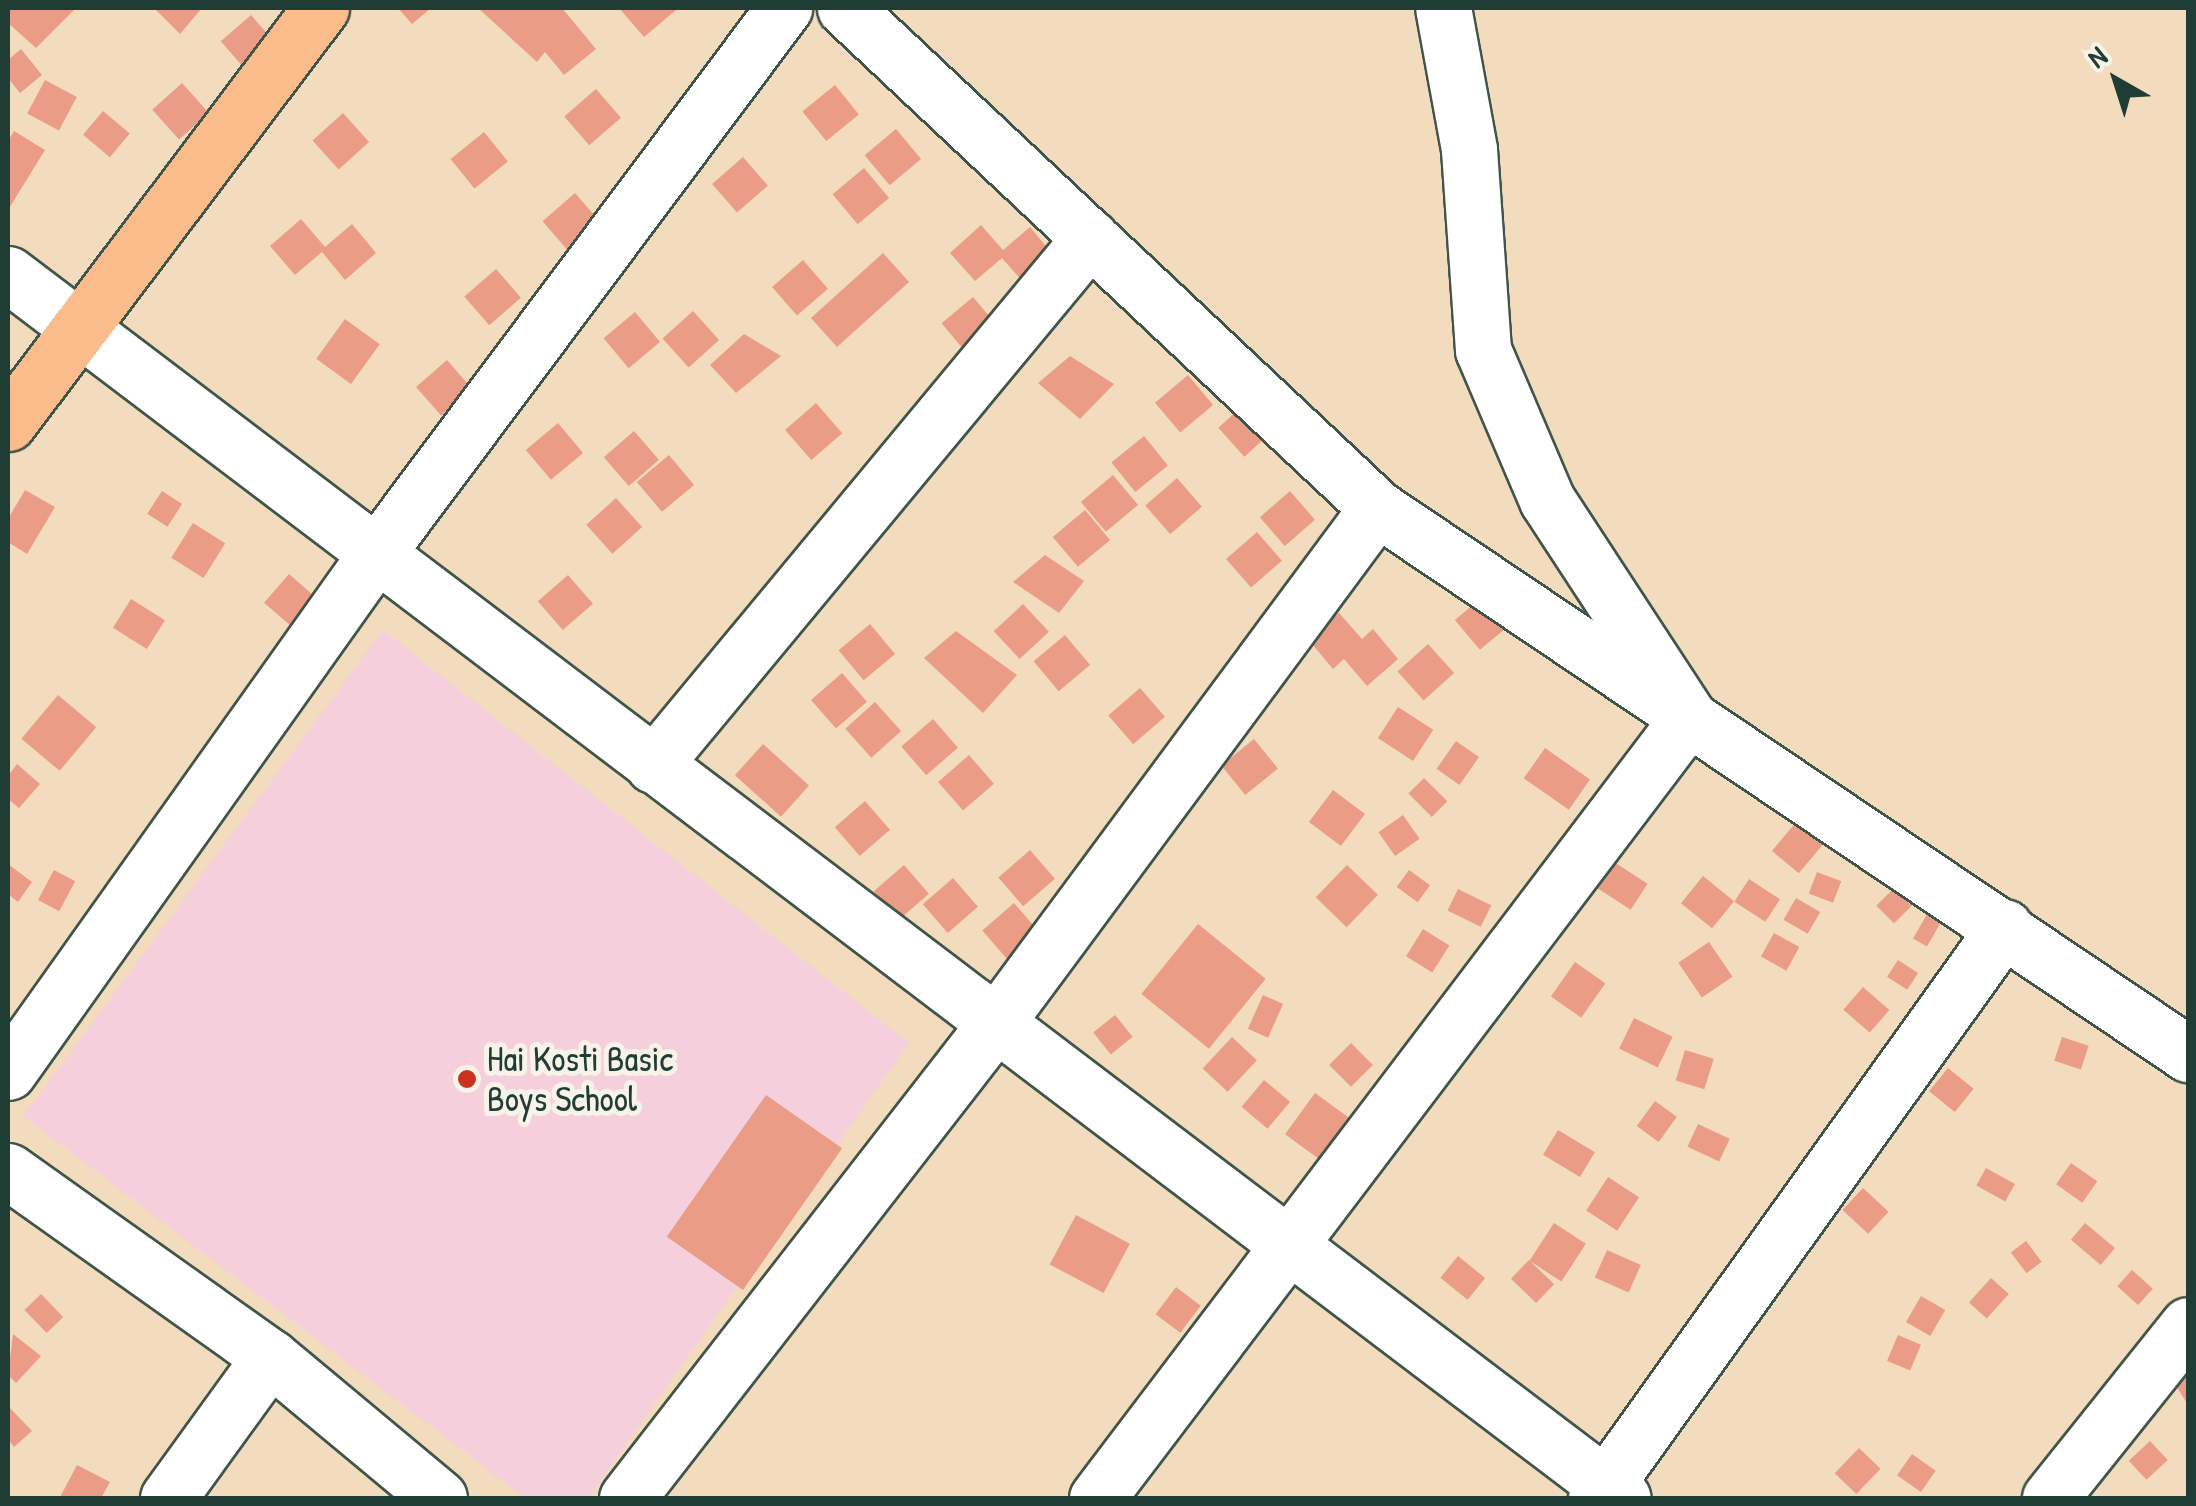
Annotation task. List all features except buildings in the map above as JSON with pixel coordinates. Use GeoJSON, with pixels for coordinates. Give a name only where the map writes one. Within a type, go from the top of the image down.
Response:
{"type":"FeatureCollection","features":[{"type":"Feature","properties":{"kind":"main road"},"geometry":{"type":"LineString","coordinates":[[8,423],[321,8]]}},
{"type":"Feature","properties":{"kind":"street"},"geometry":{"type":"LineString","coordinates":[[8,1072],[376,554],[784,8]]}},
{"type":"Feature","properties":{"kind":"street"},"geometry":{"type":"LineString","coordinates":[[844,8],[1377,508],[2005,927],[2188,1054]]}},
{"type":"Feature","properties":{"kind":"street"},"geometry":{"type":"LineString","coordinates":[[1443,8],[1469,149],[1483,350],[1547,500],[1689,716]]}},
{"type":"Feature","properties":{"kind":"street"},"geometry":{"type":"LineString","coordinates":[[653,764],[1090,238]]}},
{"type":"Feature","properties":{"kind":"street"},"geometry":{"type":"LineString","coordinates":[[8,274],[1608,1494],[2005,927]]}},
{"type":"Feature","properties":{"kind":"street"},"geometry":{"type":"LineString","coordinates":[[627,1498],[995,1024],[1377,508]]}},
{"type":"Feature","properties":{"kind":"street"},"geometry":{"type":"LineString","coordinates":[[1098,1498],[1689,716]]}},
{"type":"Feature","properties":{"kind":"street"},"geometry":{"type":"LineString","coordinates":[[8,1171],[270,1357],[439,1498]]}},
{"type":"Feature","properties":{"kind":"street"},"geometry":{"type":"LineString","coordinates":[[2050,1498],[2188,1325]]}},
{"type":"Feature","properties":{"kind":"street"},"geometry":{"type":"LineString","coordinates":[[168,1498],[270,1357]]}},
{"type":"Feature","properties":{"kind":"shaded area","name":"Hai Kosti Basic Boys School"},"geometry":{"type":"Polygon","coordinates":[[[383,630],[909,1043],[588,1498],[525,1498],[23,1116],[383,630]]]}},
{"type":"Feature","properties":{"kind":"place","name":"Hai Kosti Basic Boys School"},"geometry":{"type":"Point","coordinates":[467,1079]}}]}
